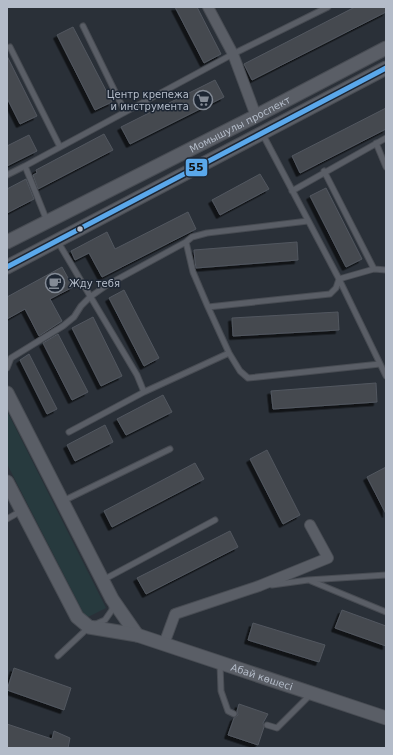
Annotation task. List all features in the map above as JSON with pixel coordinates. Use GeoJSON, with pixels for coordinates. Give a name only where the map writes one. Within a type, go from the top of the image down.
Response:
{"type":"FeatureCollection","features":[{"type":"Feature","properties":{"kind":"street"},"geometry":{"type":"LineString","coordinates":[[208,7],[233,54],[261,133]]}},
{"type":"Feature","properties":{"kind":"street","name":"Момышулы проспект"},"geometry":{"type":"LineString","coordinates":[[7,242],[256,116],[386,48]]}},
{"type":"Feature","properties":{"kind":"street","name":"Момышулы проспект"},"geometry":{"type":"LineString","coordinates":[[7,267],[386,68]]}},
{"type":"Feature","properties":{"kind":"street"},"geometry":{"type":"LineString","coordinates":[[7,393],[112,599],[137,635]]}},
{"type":"Feature","properties":{"kind":"street"},"geometry":{"type":"LineString","coordinates":[[7,482],[77,618],[89,627]]}},
{"type":"Feature","properties":{"kind":"street"},"geometry":{"type":"LineString","coordinates":[[164,644],[175,614],[259,586],[328,558],[310,525]]}},
{"type":"Feature","properties":{"kind":"street","name":"Абай көшесі"},"geometry":{"type":"LineString","coordinates":[[89,627],[137,635],[386,718]]}},
{"type":"Feature","properties":{"kind":"lane"},"geometry":{"type":"LineString","coordinates":[[7,175],[233,54],[328,7]]}},
{"type":"Feature","properties":{"kind":"lane"},"geometry":{"type":"LineString","coordinates":[[83,26],[125,112]]}},
{"type":"Feature","properties":{"kind":"lane"},"geometry":{"type":"LineString","coordinates":[[10,47],[60,147]]}},
{"type":"Feature","properties":{"kind":"lane"},"geometry":{"type":"LineString","coordinates":[[261,133],[339,279],[386,376]]}},
{"type":"Feature","properties":{"kind":"lane"},"geometry":{"type":"LineString","coordinates":[[292,191],[324,171],[386,138]]}},
{"type":"Feature","properties":{"kind":"lane"},"geometry":{"type":"LineString","coordinates":[[376,144],[386,167]]}},
{"type":"Feature","properties":{"kind":"lane"},"geometry":{"type":"LineString","coordinates":[[25,166],[47,222]]}},
{"type":"Feature","properties":{"kind":"lane"},"geometry":{"type":"LineString","coordinates":[[324,171],[374,269]]}},
{"type":"Feature","properties":{"kind":"lane"},"geometry":{"type":"LineString","coordinates":[[7,368],[11,358],[64,326],[90,297],[107,285],[186,242],[192,237],[207,233],[308,221]]}},
{"type":"Feature","properties":{"kind":"lane"},"geometry":{"type":"LineString","coordinates":[[57,241],[137,375],[144,392]]}},
{"type":"Feature","properties":{"kind":"lane"},"geometry":{"type":"LineString","coordinates":[[186,242],[194,272],[208,307],[229,353],[240,371],[248,378],[380,364]]}},
{"type":"Feature","properties":{"kind":"lane"},"geometry":{"type":"LineString","coordinates":[[339,279],[374,269],[386,270]]}},
{"type":"Feature","properties":{"kind":"lane"},"geometry":{"type":"LineString","coordinates":[[208,307],[330,294],[336,288],[339,279]]}},
{"type":"Feature","properties":{"kind":"lane"},"geometry":{"type":"LineString","coordinates":[[69,432],[144,392],[229,353]]}},
{"type":"Feature","properties":{"kind":"lane"},"geometry":{"type":"LineString","coordinates":[[62,501],[170,449]]}},
{"type":"Feature","properties":{"kind":"lane"},"geometry":{"type":"LineString","coordinates":[[7,519],[22,510]]}},
{"type":"Feature","properties":{"kind":"lane"},"geometry":{"type":"LineString","coordinates":[[103,580],[215,520]]}},
{"type":"Feature","properties":{"kind":"lane"},"geometry":{"type":"LineString","coordinates":[[259,586],[308,580],[386,575]]}},
{"type":"Feature","properties":{"kind":"lane"},"geometry":{"type":"LineString","coordinates":[[308,580],[386,612]]}},
{"type":"Feature","properties":{"kind":"lane"},"geometry":{"type":"LineString","coordinates":[[58,656],[89,627],[105,620],[112,610],[112,599]]}},
{"type":"Feature","properties":{"kind":"lane"},"geometry":{"type":"LineString","coordinates":[[220,663],[221,691],[228,711],[234,714]]}},
{"type":"Feature","properties":{"kind":"lane"},"geometry":{"type":"LineString","coordinates":[[267,726],[277,728],[312,693]]}},
{"type":"Feature","properties":{"kind":"green space"},"geometry":{"type":"Polygon","coordinates":[[[7,411],[106,608],[86,618],[7,464],[7,411]]]}},
{"type":"Feature","properties":{"kind":"building"},"geometry":{"type":"Polygon","coordinates":[[[175,7],[197,7],[221,54],[204,63],[175,7]]]}},
{"type":"Feature","properties":{"kind":"building"},"geometry":{"type":"Polygon","coordinates":[[[355,7],[386,7],[386,12],[252,80],[244,64],[355,7]]]}},
{"type":"Feature","properties":{"kind":"building"},"geometry":{"type":"Polygon","coordinates":[[[73,27],[112,102],[95,110],[57,35],[73,27]]]}},
{"type":"Feature","properties":{"kind":"building"},"geometry":{"type":"Polygon","coordinates":[[[7,56],[37,116],[20,124],[7,98],[7,56]]]}},
{"type":"Feature","properties":{"kind":"building"},"geometry":{"type":"Polygon","coordinates":[[[215,80],[224,97],[130,144],[121,127],[215,80]]]}},
{"type":"Feature","properties":{"kind":"building"},"geometry":{"type":"Polygon","coordinates":[[[386,108],[386,129],[300,173],[292,156],[386,108]]]}},
{"type":"Feature","properties":{"kind":"building"},"geometry":{"type":"Polygon","coordinates":[[[104,134],[113,150],[38,189],[33,175],[37,173],[36,170],[104,134]]]}},
{"type":"Feature","properties":{"kind":"building"},"geometry":{"type":"Polygon","coordinates":[[[29,135],[37,151],[7,166],[7,146],[29,135]]]}},
{"type":"Feature","properties":{"kind":"building"},"geometry":{"type":"Polygon","coordinates":[[[260,174],[269,189],[220,215],[212,200],[260,174]]]}},
{"type":"Feature","properties":{"kind":"building"},"geometry":{"type":"Polygon","coordinates":[[[26,179],[34,199],[7,213],[7,189],[26,179]]]}},
{"type":"Feature","properties":{"kind":"building"},"geometry":{"type":"Polygon","coordinates":[[[326,188],[362,259],[346,267],[310,196],[326,188]]]}},
{"type":"Feature","properties":{"kind":"building"},"geometry":{"type":"Polygon","coordinates":[[[188,212],[196,229],[102,277],[89,253],[75,260],[71,251],[107,232],[115,249],[188,212]]]}},
{"type":"Feature","properties":{"kind":"building"},"geometry":{"type":"Polygon","coordinates":[[[297,242],[298,260],[196,268],[194,250],[297,242]]]}},
{"type":"Feature","properties":{"kind":"building"},"geometry":{"type":"Polygon","coordinates":[[[62,267],[73,287],[50,299],[62,321],[39,336],[25,309],[7,319],[7,297],[62,267]]]}},
{"type":"Feature","properties":{"kind":"building"},"geometry":{"type":"Polygon","coordinates":[[[124,290],[159,358],[144,366],[109,298],[124,290]]]}},
{"type":"Feature","properties":{"kind":"building"},"geometry":{"type":"Polygon","coordinates":[[[338,312],[339,330],[233,336],[232,318],[338,312]]]}},
{"type":"Feature","properties":{"kind":"building"},"geometry":{"type":"Polygon","coordinates":[[[93,317],[122,376],[101,386],[72,328],[93,317]]]}},
{"type":"Feature","properties":{"kind":"building"},"geometry":{"type":"Polygon","coordinates":[[[58,334],[88,392],[72,400],[43,343],[58,334]]]}},
{"type":"Feature","properties":{"kind":"building"},"geometry":{"type":"Polygon","coordinates":[[[29,354],[57,409],[47,414],[20,360],[29,354]]]}},
{"type":"Feature","properties":{"kind":"building"},"geometry":{"type":"Polygon","coordinates":[[[376,383],[377,402],[273,409],[271,391],[376,383]]]}},
{"type":"Feature","properties":{"kind":"building"},"geometry":{"type":"Polygon","coordinates":[[[163,395],[172,412],[126,435],[117,419],[163,395]]]}},
{"type":"Feature","properties":{"kind":"building"},"geometry":{"type":"Polygon","coordinates":[[[105,425],[113,442],[75,461],[67,445],[105,425]]]}},
{"type":"Feature","properties":{"kind":"building"},"geometry":{"type":"Polygon","coordinates":[[[267,450],[300,515],[283,524],[250,459],[267,450]]]}},
{"type":"Feature","properties":{"kind":"building"},"geometry":{"type":"Polygon","coordinates":[[[195,463],[204,479],[112,527],[104,511],[195,463]]]}},
{"type":"Feature","properties":{"kind":"building"},"geometry":{"type":"Polygon","coordinates":[[[386,467],[386,514],[367,477],[386,467]]]}},
{"type":"Feature","properties":{"kind":"building"},"geometry":{"type":"Polygon","coordinates":[[[230,531],[238,547],[146,594],[137,578],[230,531]]]}},
{"type":"Feature","properties":{"kind":"building"},"geometry":{"type":"Polygon","coordinates":[[[342,610],[386,626],[386,646],[335,628],[342,610]]]}},
{"type":"Feature","properties":{"kind":"building"},"geometry":{"type":"Polygon","coordinates":[[[253,623],[325,645],[319,662],[248,640],[253,623]]]}},
{"type":"Feature","properties":{"kind":"building"},"geometry":{"type":"Polygon","coordinates":[[[14,668],[71,688],[64,710],[7,690],[14,668]]]}},
{"type":"Feature","properties":{"kind":"building"},"geometry":{"type":"Polygon","coordinates":[[[239,704],[268,714],[263,723],[264,727],[258,745],[228,735],[234,718],[238,715],[237,711],[239,704]]]}},
{"type":"Feature","properties":{"kind":"building"},"geometry":{"type":"Polygon","coordinates":[[[7,724],[52,739],[54,731],[70,738],[68,748],[7,748],[7,724]]]}},
{"type":"Feature","properties":{"kind":"transit line","name":"55"},"geometry":{"type":"LineString","coordinates":[[7,267],[386,68]]}},
{"type":"Feature","properties":{"kind":"place","name":"Центр крепежа и инструмента"},"geometry":{"type":"Point","coordinates":[203,100]}},
{"type":"Feature","properties":{"kind":"place","name":"Жду тебя"},"geometry":{"type":"Point","coordinates":[55,283]}}]}
